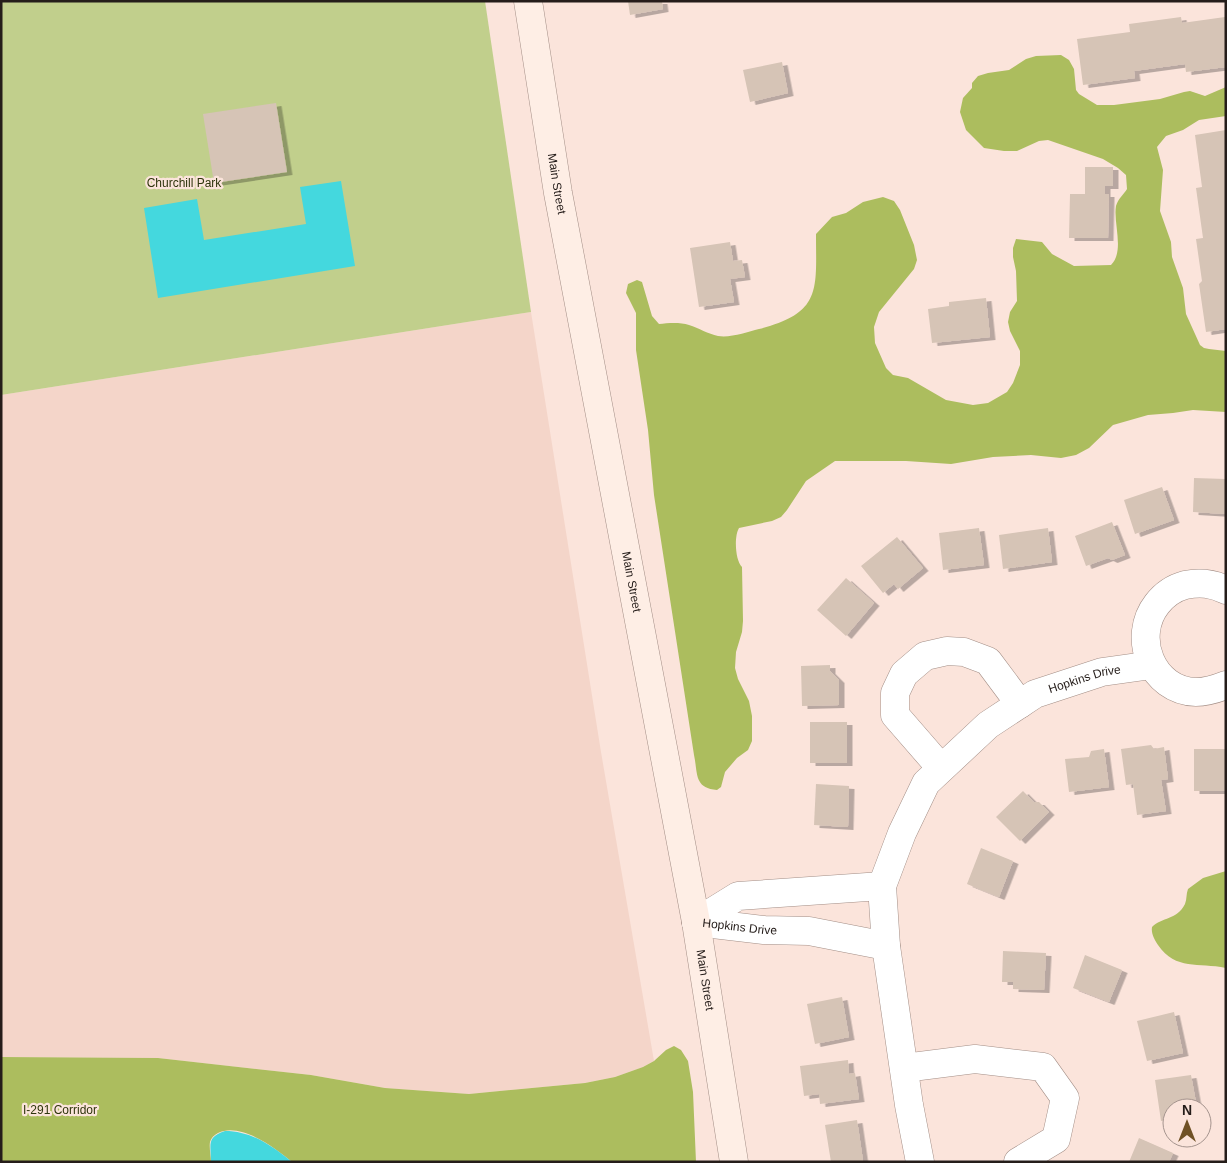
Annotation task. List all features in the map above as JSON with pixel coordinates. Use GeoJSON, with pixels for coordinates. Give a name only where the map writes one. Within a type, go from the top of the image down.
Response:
{"type":"FeatureCollection","features":[{"type":"Feature","properties":{"kind":"main road","name":"Main Street"},"geometry":{"type":"LineString","coordinates":[[528,1],[558,193],[696,922],[734,1162]]}},
{"type":"Feature","properties":{"kind":"street"},"geometry":{"type":"LineString","coordinates":[[1226,590],[1216,585],[1198,582],[1179,586],[1163,596],[1152,611],[1145,628],[1146,647],[1152,665],[1163,678],[1178,688],[1195,692],[1212,691],[1226,686]]}},
{"type":"Feature","properties":{"kind":"street"},"geometry":{"type":"LineString","coordinates":[[941,768],[895,715],[895,693],[904,674],[925,656],[947,651],[964,652],[988,661],[1020,704]]}},
{"type":"Feature","properties":{"kind":"street","name":"Hopkins Drive"},"geometry":{"type":"LineString","coordinates":[[920,1162],[886,946],[882,886],[902,833],[926,783],[988,725],[1035,694],[1102,672],[1152,665]]}},
{"type":"Feature","properties":{"kind":"street","name":"Hopkins Drive"},"geometry":{"type":"LineString","coordinates":[[696,922],[738,896],[882,886]]}},
{"type":"Feature","properties":{"kind":"street","name":"Hopkins Drive"},"geometry":{"type":"LineString","coordinates":[[696,922],[764,930],[809,931],[886,946]]}},
{"type":"Feature","properties":{"kind":"street"},"geometry":{"type":"LineString","coordinates":[[904,1068],[975,1060],[1043,1067],[1065,1098],[1056,1139],[1018,1162]]}},
{"type":"Feature","properties":{"kind":"shaded area"},"geometry":{"type":"Polygon","coordinates":[[[531,312],[601,752],[654,1061],[615,1077],[585,1083],[469,1094],[385,1088],[311,1075],[158,1058],[1,1057],[1,395],[531,312]]]}},
{"type":"Feature","properties":{"kind":"green space","name":"Churchill Park"},"geometry":{"type":"Polygon","coordinates":[[[1,1],[485,1],[531,312],[1,395],[1,1]]]}},
{"type":"Feature","properties":{"kind":"green space"},"geometry":{"type":"Polygon","coordinates":[[[1061,55],[1069,60],[1074,69],[1076,90],[1079,94],[1097,105],[1114,105],[1160,99],[1190,91],[1205,96],[1226,87],[1226,116],[1199,120],[1183,130],[1166,136],[1157,147],[1163,170],[1160,211],[1171,242],[1172,257],[1183,288],[1186,314],[1200,345],[1204,348],[1226,351],[1226,412],[1193,410],[1148,415],[1113,425],[1089,448],[1076,455],[1061,458],[1031,455],[993,457],[951,464],[906,461],[835,461],[806,481],[781,517],[772,521],[739,528],[736,536],[736,548],[742,567],[743,621],[736,652],[735,668],[738,679],[749,701],[752,716],[752,741],[748,750],[737,758],[725,772],[721,787],[717,790],[710,789],[701,783],[697,774],[654,495],[648,430],[636,350],[636,313],[626,293],[628,284],[637,280],[642,282],[652,316],[659,324],[685,324],[714,335],[728,336],[780,323],[805,307],[811,296],[815,284],[816,234],[832,217],[846,213],[863,202],[883,197],[894,201],[900,210],[914,245],[917,260],[914,269],[879,312],[874,327],[875,343],[886,368],[893,375],[908,378],[946,400],[973,405],[988,403],[1007,392],[1013,383],[1020,365],[1020,351],[1010,331],[1008,322],[1010,312],[1017,301],[1016,271],[1013,257],[1016,239],[1042,242],[1052,254],[1074,266],[1111,265],[1117,252],[1115,213],[1116,206],[1127,189],[1126,175],[1103,159],[1048,140],[1039,141],[1017,151],[984,148],[966,130],[960,112],[963,98],[972,88],[972,83],[978,76],[1009,70],[1026,59],[1036,56],[1061,55]]]}},
{"type":"Feature","properties":{"kind":"green space"},"geometry":{"type":"Polygon","coordinates":[[[1226,871],[1226,968],[1188,964],[1172,959],[1157,943],[1152,934],[1152,927],[1160,921],[1174,916],[1182,909],[1186,902],[1188,889],[1203,878],[1226,871]]]}},
{"type":"Feature","properties":{"kind":"green space","name":"I-291 Corridor"},"geometry":{"type":"Polygon","coordinates":[[[674,1046],[681,1050],[688,1061],[693,1092],[696,1162],[292,1162],[257,1138],[237,1131],[227,1131],[218,1133],[211,1139],[211,1162],[1,1162],[1,1057],[158,1058],[311,1075],[385,1088],[469,1094],[585,1083],[615,1077],[643,1067],[674,1046]]]}},
{"type":"Feature","properties":{"kind":"water"},"geometry":{"type":"Polygon","coordinates":[[[341,181],[355,266],[158,298],[144,208],[197,199],[204,240],[306,224],[300,187],[341,181]]]}},
{"type":"Feature","properties":{"kind":"water"},"geometry":{"type":"Polygon","coordinates":[[[225,1131],[244,1134],[261,1140],[292,1162],[211,1162],[210,1146],[212,1139],[225,1131]]]}},
{"type":"Feature","properties":{"kind":"building"},"geometry":{"type":"Polygon","coordinates":[[[628,1],[662,1],[663,9],[630,15],[628,1]]]}},
{"type":"Feature","properties":{"kind":"building"},"geometry":{"type":"Polygon","coordinates":[[[1181,17],[1182,23],[1225,17],[1226,67],[1186,72],[1185,64],[1134,71],[1135,78],[1083,85],[1077,39],[1130,32],[1129,24],[1181,17]]]}},
{"type":"Feature","properties":{"kind":"building"},"geometry":{"type":"Polygon","coordinates":[[[782,62],[788,93],[750,102],[743,70],[782,62]]]}},
{"type":"Feature","properties":{"kind":"building"},"geometry":{"type":"Polygon","coordinates":[[[276,103],[287,172],[214,183],[203,114],[276,103]]]}},
{"type":"Feature","properties":{"kind":"building"},"geometry":{"type":"Polygon","coordinates":[[[1226,130],[1226,329],[1206,332],[1199,284],[1202,281],[1196,239],[1203,238],[1196,188],[1202,187],[1195,135],[1226,130]]]}},
{"type":"Feature","properties":{"kind":"building"},"geometry":{"type":"Polygon","coordinates":[[[1085,167],[1113,167],[1113,186],[1105,186],[1105,194],[1109,194],[1108,238],[1069,238],[1070,194],[1085,194],[1085,167]]]}},
{"type":"Feature","properties":{"kind":"building"},"geometry":{"type":"Polygon","coordinates":[[[730,242],[733,261],[742,260],[745,277],[730,279],[734,302],[699,307],[690,248],[730,242]]]}},
{"type":"Feature","properties":{"kind":"building"},"geometry":{"type":"Polygon","coordinates":[[[986,298],[990,337],[932,343],[928,309],[949,306],[949,302],[986,298]]]}},
{"type":"Feature","properties":{"kind":"building"},"geometry":{"type":"Polygon","coordinates":[[[1194,478],[1226,479],[1226,514],[1193,512],[1194,478]]]}},
{"type":"Feature","properties":{"kind":"building"},"geometry":{"type":"Polygon","coordinates":[[[1162,487],[1174,520],[1135,534],[1124,500],[1162,487]]]}},
{"type":"Feature","properties":{"kind":"building"},"geometry":{"type":"Polygon","coordinates":[[[1112,522],[1125,555],[1112,560],[1108,558],[1086,566],[1075,536],[1112,522]]]}},
{"type":"Feature","properties":{"kind":"building"},"geometry":{"type":"Polygon","coordinates":[[[979,528],[984,565],[943,570],[939,533],[979,528]]]}},
{"type":"Feature","properties":{"kind":"building"},"geometry":{"type":"Polygon","coordinates":[[[1048,528],[1052,562],[1003,569],[999,535],[1048,528]]]}},
{"type":"Feature","properties":{"kind":"building"},"geometry":{"type":"Polygon","coordinates":[[[897,537],[923,568],[898,589],[894,584],[883,593],[861,566],[897,537]]]}},
{"type":"Feature","properties":{"kind":"building"},"geometry":{"type":"Polygon","coordinates":[[[846,578],[874,603],[846,636],[817,610],[846,578]]]}},
{"type":"Feature","properties":{"kind":"building"},"geometry":{"type":"Polygon","coordinates":[[[830,665],[830,671],[839,680],[839,705],[802,706],[801,666],[830,665]]]}},
{"type":"Feature","properties":{"kind":"building"},"geometry":{"type":"Polygon","coordinates":[[[810,722],[847,722],[847,763],[810,763],[810,722]]]}},
{"type":"Feature","properties":{"kind":"building"},"geometry":{"type":"Polygon","coordinates":[[[1151,745],[1154,749],[1164,747],[1168,779],[1161,780],[1166,811],[1137,815],[1133,784],[1126,785],[1121,749],[1151,745]]]}},
{"type":"Feature","properties":{"kind":"building"},"geometry":{"type":"Polygon","coordinates":[[[1104,749],[1109,787],[1069,792],[1065,759],[1089,757],[1091,751],[1104,749]]]}},
{"type":"Feature","properties":{"kind":"building"},"geometry":{"type":"Polygon","coordinates":[[[1194,749],[1226,749],[1226,791],[1194,791],[1194,749]]]}},
{"type":"Feature","properties":{"kind":"building"},"geometry":{"type":"Polygon","coordinates":[[[816,784],[849,786],[848,827],[814,825],[816,784]]]}},
{"type":"Feature","properties":{"kind":"building"},"geometry":{"type":"Polygon","coordinates":[[[1023,791],[1034,802],[1039,802],[1049,812],[1020,841],[996,817],[1023,791]]]}},
{"type":"Feature","properties":{"kind":"building"},"geometry":{"type":"Polygon","coordinates":[[[981,848],[1013,861],[999,897],[967,884],[981,848]]]}},
{"type":"Feature","properties":{"kind":"building"},"geometry":{"type":"Polygon","coordinates":[[[1003,951],[1046,953],[1044,990],[1013,989],[1013,982],[1002,982],[1003,951]]]}},
{"type":"Feature","properties":{"kind":"building"},"geometry":{"type":"Polygon","coordinates":[[[1085,955],[1122,970],[1109,1002],[1073,988],[1085,955]]]}},
{"type":"Feature","properties":{"kind":"building"},"geometry":{"type":"Polygon","coordinates":[[[842,997],[849,1037],[815,1044],[807,1004],[842,997]]]}},
{"type":"Feature","properties":{"kind":"building"},"geometry":{"type":"Polygon","coordinates":[[[1174,1012],[1183,1053],[1147,1061],[1137,1021],[1174,1012]]]}},
{"type":"Feature","properties":{"kind":"building"},"geometry":{"type":"Polygon","coordinates":[[[848,1060],[849,1074],[855,1073],[859,1099],[820,1104],[819,1094],[804,1096],[800,1066],[848,1060]]]}},
{"type":"Feature","properties":{"kind":"building"},"geometry":{"type":"Polygon","coordinates":[[[1191,1075],[1195,1098],[1162,1098],[1161,1121],[1155,1080],[1191,1075]]]}},
{"type":"Feature","properties":{"kind":"building"},"geometry":{"type":"Polygon","coordinates":[[[857,1120],[863,1161],[831,1162],[825,1125],[857,1120]]]}},
{"type":"Feature","properties":{"kind":"building"},"geometry":{"type":"Polygon","coordinates":[[[1139,1138],[1173,1153],[1169,1162],[1129,1162],[1139,1138]]]}}]}
